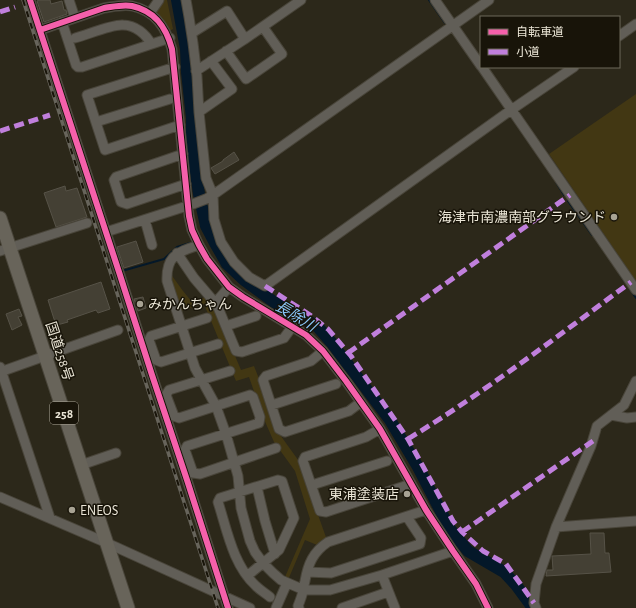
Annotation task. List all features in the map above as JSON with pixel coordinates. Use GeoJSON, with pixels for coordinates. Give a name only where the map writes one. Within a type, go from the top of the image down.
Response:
{"type":"FeatureCollection","features":[{"type":"Feature","properties":{"kind":"highway","name":"国道258号"},"geometry":{"type":"LineString","coordinates":[[0,218],[5,249],[45,356],[128,608]]}},
{"type":"Feature","properties":{"kind":"street"},"geometry":{"type":"LineString","coordinates":[[30,0],[228,608]]}},
{"type":"Feature","properties":{"kind":"street"},"geometry":{"type":"LineString","coordinates":[[69,0],[75,18]]}},
{"type":"Feature","properties":{"kind":"street"},"geometry":{"type":"LineString","coordinates":[[150,13],[159,0]]}},
{"type":"Feature","properties":{"kind":"street"},"geometry":{"type":"LineString","coordinates":[[186,0],[192,33],[206,178],[214,219],[222,242],[234,262],[248,277],[265,286],[511,110],[573,68]]}},
{"type":"Feature","properties":{"kind":"street"},"geometry":{"type":"LineString","coordinates":[[196,71],[301,0]]}},
{"type":"Feature","properties":{"kind":"street"},"geometry":{"type":"LineString","coordinates":[[435,0],[480,66]]}},
{"type":"Feature","properties":{"kind":"street"},"geometry":{"type":"LineString","coordinates":[[106,232],[210,197],[489,0]]}},
{"type":"Feature","properties":{"kind":"street"},"geometry":{"type":"LineString","coordinates":[[40,30],[75,18],[103,4],[114,6],[131,3],[150,13],[164,27],[170,38],[175,67],[186,184],[191,204],[192,230],[199,245],[211,264],[230,286],[243,297],[306,335],[323,351],[380,429],[426,510],[476,584],[488,608]]}},
{"type":"Feature","properties":{"kind":"street"},"geometry":{"type":"LineString","coordinates":[[192,33],[226,11],[245,39]]}},
{"type":"Feature","properties":{"kind":"street"},"geometry":{"type":"LineString","coordinates":[[62,22],[76,65],[82,68],[170,38]]}},
{"type":"Feature","properties":{"kind":"street"},"geometry":{"type":"LineString","coordinates":[[620,35],[636,24]]}},
{"type":"Feature","properties":{"kind":"street"},"geometry":{"type":"LineString","coordinates":[[75,38],[111,27],[123,25],[136,28],[148,39],[151,44]]}},
{"type":"Feature","properties":{"kind":"street"},"geometry":{"type":"LineString","coordinates":[[226,52],[246,79],[282,54],[263,27]]}},
{"type":"Feature","properties":{"kind":"street"},"geometry":{"type":"LineString","coordinates":[[199,112],[232,89],[212,61]]}},
{"type":"Feature","properties":{"kind":"street"},"geometry":{"type":"LineString","coordinates":[[175,67],[87,95],[105,150],[180,125]]}},
{"type":"Feature","properties":{"kind":"street"},"geometry":{"type":"LineString","coordinates":[[482,68],[636,290]]}},
{"type":"Feature","properties":{"kind":"street"},"geometry":{"type":"LineString","coordinates":[[96,122],[170,99]]}},
{"type":"Feature","properties":{"kind":"street"},"geometry":{"type":"LineString","coordinates":[[183,154],[116,177],[114,180],[121,202],[127,204],[186,184]]}},
{"type":"Feature","properties":{"kind":"street"},"geometry":{"type":"LineString","coordinates":[[144,220],[152,245]]}},
{"type":"Feature","properties":{"kind":"street"},"geometry":{"type":"LineString","coordinates":[[5,249],[87,223]]}},
{"type":"Feature","properties":{"kind":"street"},"geometry":{"type":"LineString","coordinates":[[199,245],[177,253],[172,258],[167,272],[167,281],[195,368],[216,406],[226,434],[238,476],[241,508],[250,541],[255,552],[263,563],[281,580],[304,590],[330,590],[382,575],[453,551]]}},
{"type":"Feature","properties":{"kind":"street"},"geometry":{"type":"LineString","coordinates":[[177,253],[204,291],[216,302],[236,351],[242,352],[284,338],[292,327]]}},
{"type":"Feature","properties":{"kind":"street"},"geometry":{"type":"LineString","coordinates":[[216,302],[230,286]]}},
{"type":"Feature","properties":{"kind":"street"},"geometry":{"type":"LineString","coordinates":[[226,326],[256,316]]}},
{"type":"Feature","properties":{"kind":"street"},"geometry":{"type":"LineString","coordinates":[[207,318],[151,336],[149,340],[156,360],[161,362],[218,344]]}},
{"type":"Feature","properties":{"kind":"street"},"geometry":{"type":"LineString","coordinates":[[50,518],[0,370],[118,330]]}},
{"type":"Feature","properties":{"kind":"street"},"geometry":{"type":"LineString","coordinates":[[323,351],[311,361],[266,376],[264,380],[279,429],[284,432],[349,411],[361,402]]}},
{"type":"Feature","properties":{"kind":"street"},"geometry":{"type":"LineString","coordinates":[[230,371],[169,390],[166,395],[174,416],[179,418],[250,395],[253,397],[260,417],[259,423],[187,446],[185,450],[193,473],[200,474],[276,448]]}},
{"type":"Feature","properties":{"kind":"street"},"geometry":{"type":"LineString","coordinates":[[536,608],[534,603],[536,584],[556,526],[591,446],[597,426],[624,405],[636,381]]}},
{"type":"Feature","properties":{"kind":"street"},"geometry":{"type":"LineString","coordinates":[[272,405],[336,384]]}},
{"type":"Feature","properties":{"kind":"street"},"geometry":{"type":"LineString","coordinates":[[611,415],[626,418],[636,417]]}},
{"type":"Feature","properties":{"kind":"street"},"geometry":{"type":"LineString","coordinates":[[380,429],[366,437],[305,457],[303,461],[320,511],[326,512],[411,484]]}},
{"type":"Feature","properties":{"kind":"street"},"geometry":{"type":"LineString","coordinates":[[81,465],[116,453]]}},
{"type":"Feature","properties":{"kind":"street"},"geometry":{"type":"LineString","coordinates":[[312,485],[386,462]]}},
{"type":"Feature","properties":{"kind":"street"},"geometry":{"type":"LineString","coordinates":[[248,576],[279,550],[294,518],[282,481],[278,480],[220,498],[218,502],[232,548],[239,564],[248,576],[255,585],[270,597]]}},
{"type":"Feature","properties":{"kind":"street"},"geometry":{"type":"LineString","coordinates":[[257,487],[275,554]]}},
{"type":"Feature","properties":{"kind":"street"},"geometry":{"type":"LineString","coordinates":[[0,497],[107,543],[250,608]]}},
{"type":"Feature","properties":{"kind":"street"},"geometry":{"type":"LineString","coordinates":[[299,608],[298,606],[304,590],[307,572],[315,553],[321,547],[328,542],[426,510]]}},
{"type":"Feature","properties":{"kind":"street"},"geometry":{"type":"LineString","coordinates":[[307,572],[331,572],[420,544],[421,538],[407,517]]}},
{"type":"Feature","properties":{"kind":"street"},"geometry":{"type":"LineString","coordinates":[[556,526],[636,521]]}},
{"type":"Feature","properties":{"kind":"street"},"geometry":{"type":"LineString","coordinates":[[382,575],[395,608]]}},
{"type":"Feature","properties":{"kind":"street"},"geometry":{"type":"LineString","coordinates":[[276,608],[287,583]]}},
{"type":"Feature","properties":{"kind":"street"},"geometry":{"type":"LineString","coordinates":[[342,608],[388,592]]}},
{"type":"Feature","properties":{"kind":"shaded area"},"geometry":{"type":"Polygon","coordinates":[[[161,0],[167,0],[173,29],[169,31],[153,13],[161,0]]]}},
{"type":"Feature","properties":{"kind":"shaded area","name":"海津市南濃南部グラウンド"},"geometry":{"type":"Polygon","coordinates":[[[636,94],[636,281],[549,154],[636,94]]]}},
{"type":"Feature","properties":{"kind":"shaded area"},"geometry":{"type":"Polygon","coordinates":[[[170,273],[192,302],[206,297],[214,306],[241,370],[254,366],[275,420],[278,432],[301,464],[327,540],[317,545],[305,540],[288,580],[285,577],[310,519],[295,471],[274,442],[263,417],[249,377],[236,381],[204,304],[180,311],[170,281],[170,273]]]}},
{"type":"Feature","properties":{"kind":"building"},"geometry":{"type":"Polygon","coordinates":[[[50,0],[51,4],[62,1],[64,10],[66,10],[67,14],[44,22],[37,1],[50,0]]]}},
{"type":"Feature","properties":{"kind":"building"},"geometry":{"type":"Polygon","coordinates":[[[234,152],[239,160],[215,174],[211,168],[234,152]]]}},
{"type":"Feature","properties":{"kind":"building"},"geometry":{"type":"Polygon","coordinates":[[[65,186],[66,191],[77,188],[87,217],[56,227],[44,193],[65,186]]]}},
{"type":"Feature","properties":{"kind":"building"},"geometry":{"type":"Polygon","coordinates":[[[136,241],[143,262],[124,268],[117,247],[136,241]]]}},
{"type":"Feature","properties":{"kind":"building"},"geometry":{"type":"Polygon","coordinates":[[[101,282],[110,309],[98,313],[96,310],[57,325],[48,300],[101,282]]]}},
{"type":"Feature","properties":{"kind":"building","name":"みかんちゃん"},"geometry":{"type":"Polygon","coordinates":[[[143,297],[146,308],[138,311],[134,299],[143,297]]]}},
{"type":"Feature","properties":{"kind":"building"},"geometry":{"type":"Polygon","coordinates":[[[19,309],[22,316],[18,317],[22,325],[12,330],[6,314],[19,309]]]}},
{"type":"Feature","properties":{"kind":"building"},"geometry":{"type":"Polygon","coordinates":[[[590,533],[604,533],[605,553],[609,553],[611,572],[546,576],[547,570],[553,570],[552,556],[591,554],[590,533]]]}},
{"type":"Feature","properties":{"kind":"waterway","name":"長除川"},"geometry":{"type":"LineString","coordinates":[[177,0],[186,49],[192,118],[192,145],[199,194],[206,226],[227,264],[244,280],[274,302],[317,326],[331,342],[390,420],[418,467],[450,529],[468,551],[504,572],[533,608]]}},
{"type":"Feature","properties":{"kind":"waterway"},"geometry":{"type":"LineString","coordinates":[[429,0],[445,23]]}},
{"type":"Feature","properties":{"kind":"waterway"},"geometry":{"type":"LineString","coordinates":[[556,182],[564,195]]}},
{"type":"Feature","properties":{"kind":"waterway"},"geometry":{"type":"LineString","coordinates":[[568,201],[592,235]]}},
{"type":"Feature","properties":{"kind":"waterway","name":"長除川"},"geometry":{"type":"LineString","coordinates":[[207,237],[211,236]]}},
{"type":"Feature","properties":{"kind":"waterway"},"geometry":{"type":"LineString","coordinates":[[122,271],[164,259],[177,247],[190,243]]}},
{"type":"Feature","properties":{"kind":"waterway"},"geometry":{"type":"LineString","coordinates":[[619,273],[625,282]]}},
{"type":"Feature","properties":{"kind":"waterway"},"geometry":{"type":"LineString","coordinates":[[629,288],[636,298]]}},
{"type":"Feature","properties":{"kind":"railway"},"geometry":{"type":"LineString","coordinates":[[23,0],[218,608]]}},
{"type":"Feature","properties":{"kind":"marked path"},"geometry":{"type":"LineString","coordinates":[[0,12],[15,7]]}},
{"type":"Feature","properties":{"kind":"marked path"},"geometry":{"type":"LineString","coordinates":[[0,131],[50,115]]}},
{"type":"Feature","properties":{"kind":"marked path"},"geometry":{"type":"LineString","coordinates":[[348,353],[570,195]]}},
{"type":"Feature","properties":{"kind":"marked path"},"geometry":{"type":"LineString","coordinates":[[408,439],[494,382],[631,282]]}},
{"type":"Feature","properties":{"kind":"marked path"},"geometry":{"type":"LineString","coordinates":[[265,286],[310,315],[328,329],[351,356],[408,439],[453,521],[462,532],[483,551],[506,564],[534,603]]}},
{"type":"Feature","properties":{"kind":"marked path"},"geometry":{"type":"LineString","coordinates":[[462,532],[593,441]]}},
{"type":"Feature","properties":{"kind":"cycle path"},"geometry":{"type":"LineString","coordinates":[[30,0],[228,608]]}},
{"type":"Feature","properties":{"kind":"cycle path"},"geometry":{"type":"LineString","coordinates":[[40,30],[104,8],[121,5],[129,5],[140,8],[153,16],[163,27],[172,49],[189,216],[192,230],[199,245],[207,259],[229,287],[306,335],[323,351],[380,429],[426,510],[476,584],[488,608]]}},
{"type":"Feature","properties":{"kind":"place","name":"海津市南濃南部グラウンド"},"geometry":{"type":"Point","coordinates":[614,217]}},
{"type":"Feature","properties":{"kind":"place","name":"みかんちゃん"},"geometry":{"type":"Point","coordinates":[140,304]}},
{"type":"Feature","properties":{"kind":"place","name":"東浦塗装店"},"geometry":{"type":"Point","coordinates":[407,494]}},
{"type":"Feature","properties":{"kind":"place","name":"ENEOS"},"geometry":{"type":"Point","coordinates":[72,510]}}]}
